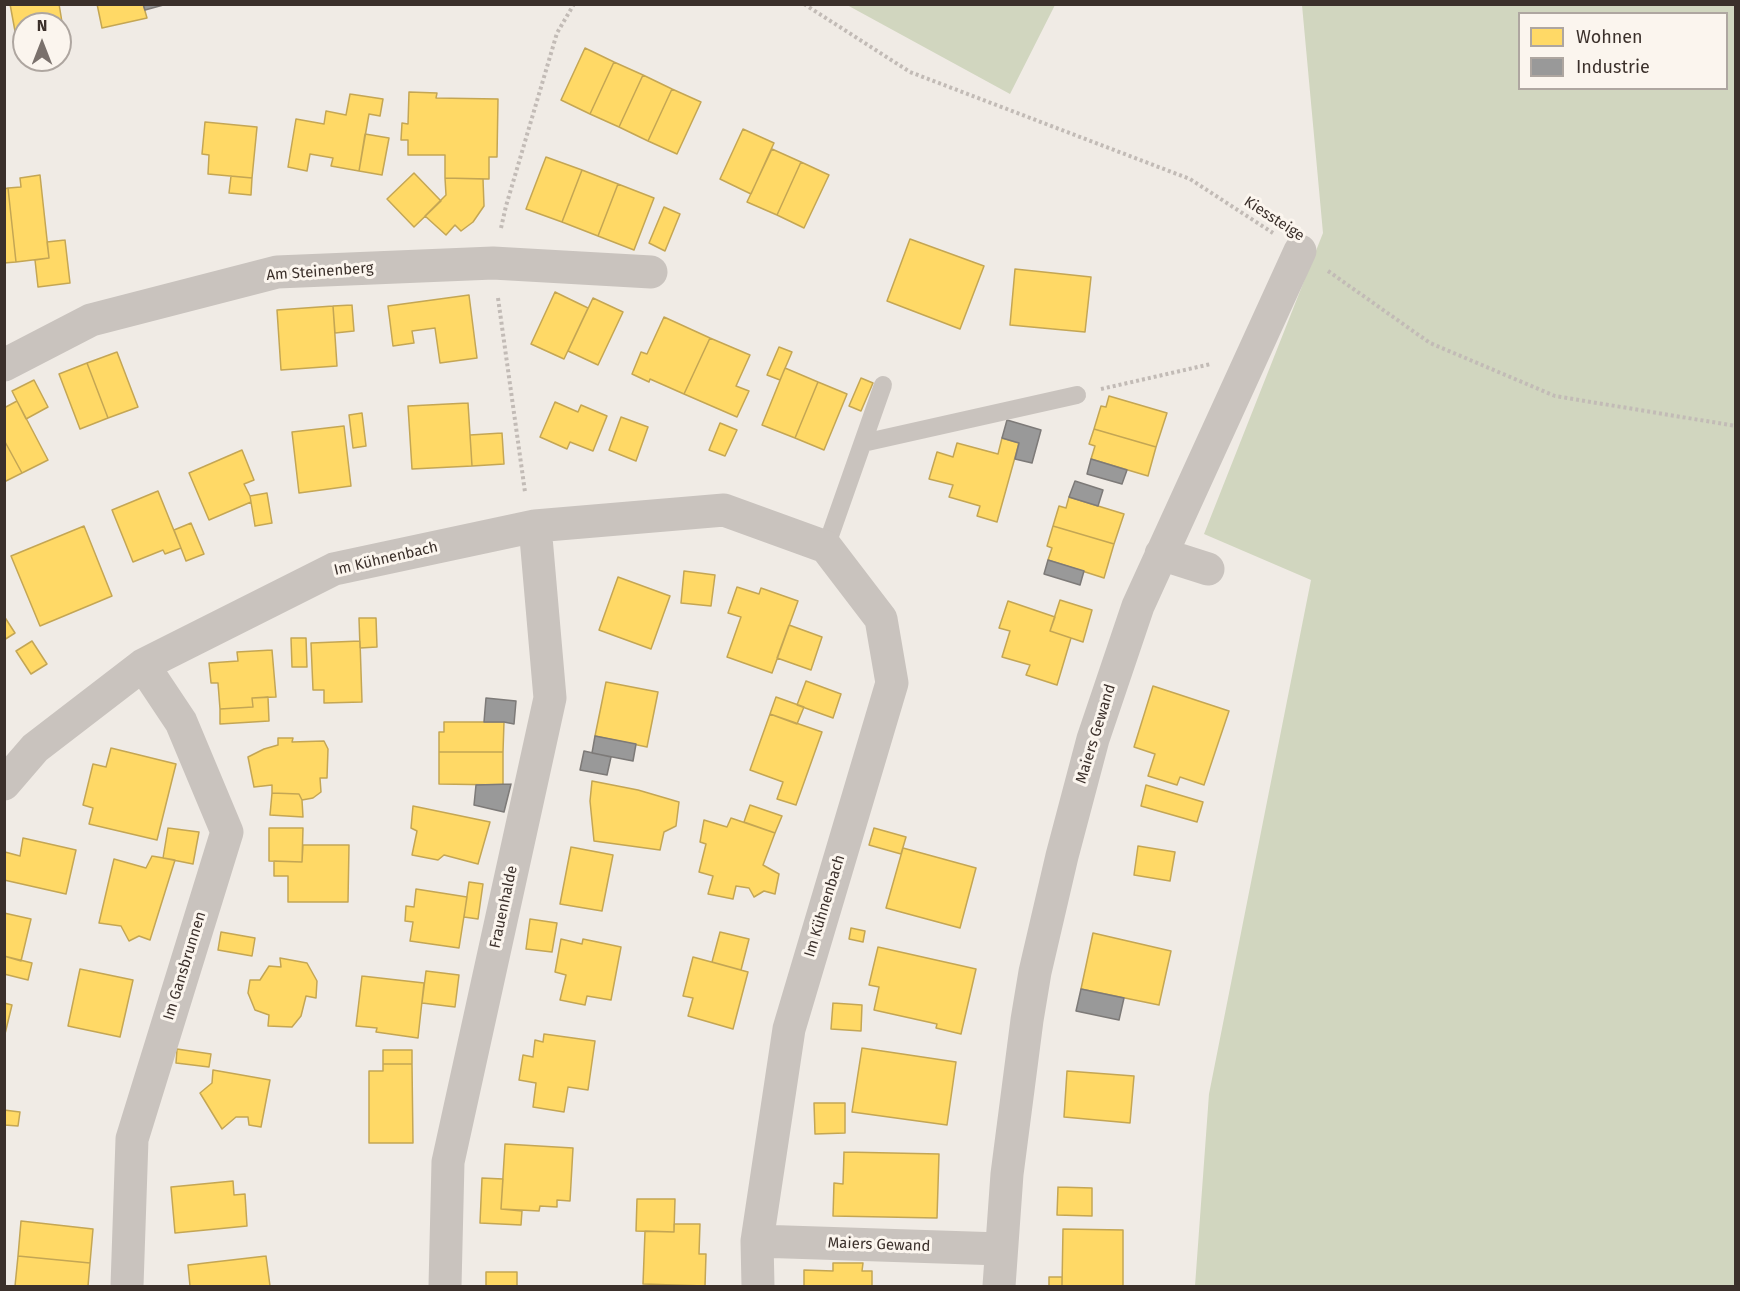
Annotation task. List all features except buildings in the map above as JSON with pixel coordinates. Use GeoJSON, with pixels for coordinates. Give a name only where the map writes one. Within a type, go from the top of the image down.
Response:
{"type":"FeatureCollection","features":[{"type":"Feature","properties":{"kind":"street","name":"Maiers Gewand"},"geometry":{"type":"LineString","coordinates":[[999,1287],[1003,1214],[1012,1124],[1035,972],[1062,856],[1093,739],[1138,606],[1300,250]]}},
{"type":"Feature","properties":{"kind":"street","name":"Am Steinenberg"},"geometry":{"type":"LineString","coordinates":[[4,365],[91,320],[277,272],[493,263],[651,272]]}},
{"type":"Feature","properties":{"kind":"street","name":"Im Kühnenbach"},"geometry":{"type":"LineString","coordinates":[[4,784],[35,748],[143,666],[334,569],[533,527],[724,510],[825,547],[881,619],[892,683],[789,1029],[758,1241],[758,1287]]}},
{"type":"Feature","properties":{"kind":"street","name":"Frauenhalde"},"geometry":{"type":"LineString","coordinates":[[445,1287],[448,1161],[550,698],[533,527]]}},
{"type":"Feature","properties":{"kind":"street"},"geometry":{"type":"LineString","coordinates":[[1161,554],[1208,568]]}},
{"type":"Feature","properties":{"kind":"street","name":"Im Gansbrunnen"},"geometry":{"type":"LineString","coordinates":[[128,1287],[132,1139],[227,832],[181,723],[143,666]]}},
{"type":"Feature","properties":{"kind":"street","name":"Maiers Gewand"},"geometry":{"type":"LineString","coordinates":[[758,1241],[1001,1248]]}},
{"type":"Feature","properties":{"kind":"lane"},"geometry":{"type":"LineString","coordinates":[[825,547],[883,385]]}},
{"type":"Feature","properties":{"kind":"lane"},"geometry":{"type":"LineString","coordinates":[[863,443],[1077,394]]}},
{"type":"Feature","properties":{"kind":"path"},"geometry":{"type":"LineString","coordinates":[[533,527],[493,263],[506,206],[557,33],[574,4]]}},
{"type":"Feature","properties":{"kind":"path","name":"Kiessteige"},"geometry":{"type":"LineString","coordinates":[[804,4],[910,72],[1190,179],[1300,250],[1430,343],[1555,396],[1736,426]]}},
{"type":"Feature","properties":{"kind":"path"},"geometry":{"type":"LineString","coordinates":[[1077,394],[1252,355]]}},
{"type":"Feature","properties":{"kind":"green space"},"geometry":{"type":"Polygon","coordinates":[[[847,5],[1055,5],[1010,94],[847,5]]]}},
{"type":"Feature","properties":{"kind":"green space"},"geometry":{"type":"Polygon","coordinates":[[[1302,5],[1735,5],[1735,1286],[1195,1286],[1209,1094],[1311,580],[1204,534],[1323,233],[1302,5]]]}}]}
